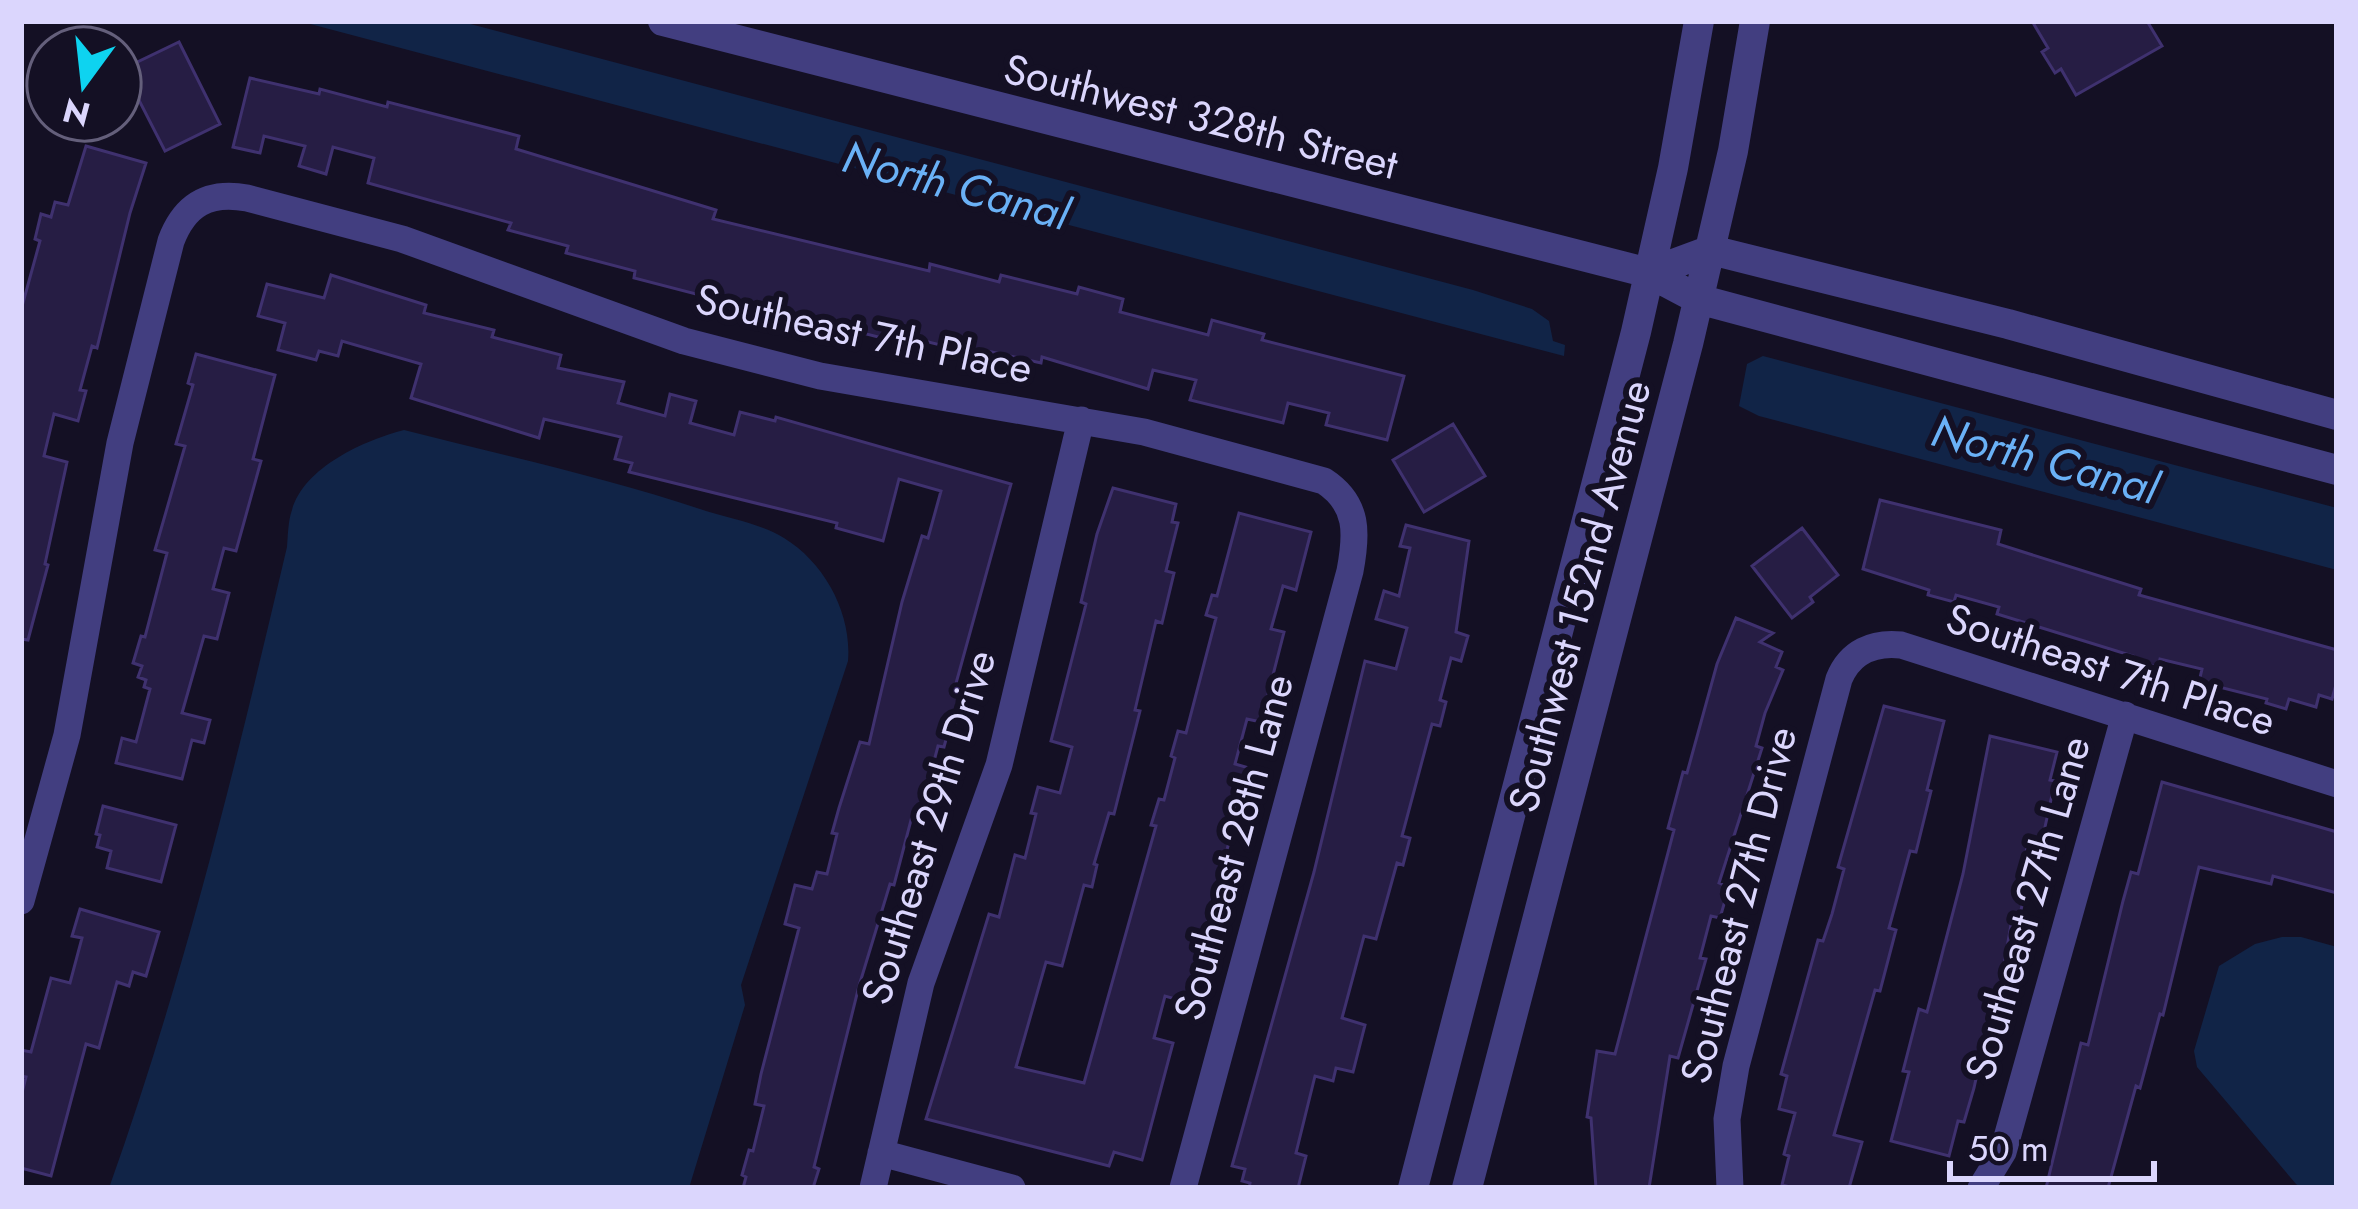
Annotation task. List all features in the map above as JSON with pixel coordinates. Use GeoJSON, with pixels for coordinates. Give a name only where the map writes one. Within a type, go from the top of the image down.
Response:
{"type":"FeatureCollection","features":[{"type":"Feature","properties":{"kind":"street","name":"Southwest 152nd Avenue"},"geometry":{"type":"LineString","coordinates":[[1413,1188],[1649,273],[1677,151],[1699,21]]}},
{"type":"Feature","properties":{"kind":"street","name":"Southwest 152nd Avenue"},"geometry":{"type":"LineString","coordinates":[[1467,1188],[1711,250],[1755,21]]}},
{"type":"Feature","properties":{"kind":"street","name":"Southwest 328th Street"},"geometry":{"type":"LineString","coordinates":[[666,22],[727,29],[1649,273],[1698,299],[2337,470]]}},
{"type":"Feature","properties":{"kind":"street","name":"Southeast 7th Place"},"geometry":{"type":"LineString","coordinates":[[21,901],[67,735],[135,378],[174,233],[202,199],[230,194],[380,233],[624,322],[820,376],[1144,432],[1324,482],[1346,499],[1355,525]]}},
{"type":"Feature","properties":{"kind":"street"},"geometry":{"type":"LineString","coordinates":[[1649,273],[1711,250],[2008,324],[2337,415]]}},
{"type":"Feature","properties":{"kind":"street","name":"Southeast 29th Drive"},"geometry":{"type":"LineString","coordinates":[[873,1188],[921,983],[999,765],[1081,420]]}},
{"type":"Feature","properties":{"kind":"street","name":"Southeast 28th Lane"},"geometry":{"type":"LineString","coordinates":[[1183,1188],[1350,571],[1355,525]]}},
{"type":"Feature","properties":{"kind":"street","name":"Southeast 7th Place"},"geometry":{"type":"LineString","coordinates":[[1860,652],[1884,644],[1901,646],[2337,784]]}},
{"type":"Feature","properties":{"kind":"street","name":"Southeast 27th Drive"},"geometry":{"type":"LineString","coordinates":[[1730,1188],[1727,1119],[1736,1066],[1839,679],[1860,652]]}},
{"type":"Feature","properties":{"kind":"street","name":"Southeast 27th Lane"},"geometry":{"type":"LineString","coordinates":[[1981,1188],[2003,1152],[2125,715]]}},
{"type":"Feature","properties":{"kind":"street"},"geometry":{"type":"LineString","coordinates":[[880,1153],[1012,1188]]}},
{"type":"Feature","properties":{"kind":"water","name":"North Canal"},"geometry":{"type":"Polygon","coordinates":[[[299,21],[459,21],[1473,290],[1532,309],[1549,321],[1553,341],[1565,345],[1564,356],[299,21]]]}},
{"type":"Feature","properties":{"kind":"water","name":"North Canal"},"geometry":{"type":"Polygon","coordinates":[[[1763,356],[2337,508],[2337,570],[1759,416],[1739,406],[1747,364],[1763,356]]]}},
{"type":"Feature","properties":{"kind":"water"},"geometry":{"type":"Polygon","coordinates":[[[404,430],[594,478],[766,529],[812,561],[840,608],[848,661],[741,985],[745,1005],[689,1188],[109,1188],[207,870],[287,547],[292,510],[322,468],[355,448],[404,430]]]}},
{"type":"Feature","properties":{"kind":"water"},"geometry":{"type":"Polygon","coordinates":[[[2282,937],[2337,947],[2337,1188],[2296,1184],[2197,1067],[2194,1051],[2219,966],[2255,944],[2282,937]]]}},
{"type":"Feature","properties":{"kind":"building"},"geometry":{"type":"Polygon","coordinates":[[[2032,21],[2147,21],[2162,46],[2076,95],[2061,69],[2055,73],[2042,52],[2048,48],[2032,21]]]}},
{"type":"Feature","properties":{"kind":"building"},"geometry":{"type":"Polygon","coordinates":[[[179,42],[220,124],[165,151],[144,110],[144,59],[179,42]]]}},
{"type":"Feature","properties":{"kind":"building"},"geometry":{"type":"Polygon","coordinates":[[[250,78],[319,94],[320,89],[387,107],[388,102],[519,136],[516,149],[716,210],[713,219],[929,271],[930,264],[999,282],[1001,275],[1077,294],[1079,287],[1123,299],[1120,312],[1208,335],[1212,320],[1264,334],[1262,340],[1404,376],[1387,440],[1326,425],[1329,413],[1288,403],[1283,423],[1190,400],[1196,380],[1153,370],[1148,389],[1042,357],[1041,363],[974,348],[973,353],[904,336],[902,343],[807,319],[806,326],[765,318],[703,300],[704,296],[634,278],[635,271],[566,253],[568,246],[508,230],[511,223],[368,183],[374,158],[333,147],[326,174],[299,166],[305,146],[264,136],[260,153],[233,147],[250,78]]]}},
{"type":"Feature","properties":{"kind":"building"},"geometry":{"type":"Polygon","coordinates":[[[86,146],[146,163],[97,348],[92,346],[80,390],[86,391],[78,421],[54,414],[44,456],[67,462],[28,640],[21,639],[21,310],[40,241],[35,239],[41,214],[51,217],[55,202],[68,205],[86,146]]]}},
{"type":"Feature","properties":{"kind":"building"},"geometry":{"type":"Polygon","coordinates":[[[331,275],[426,305],[424,313],[494,330],[492,337],[561,355],[558,368],[624,382],[618,403],[665,416],[670,394],[696,401],[690,423],[734,435],[740,412],[775,421],[776,417],[1011,484],[955,687],[964,694],[944,747],[938,746],[918,822],[911,820],[894,885],[890,884],[859,986],[814,1167],[819,1169],[813,1188],[743,1188],[746,1177],[742,1175],[764,1106],[755,1104],[761,1074],[799,928],[785,924],[795,885],[812,889],[817,872],[827,874],[839,808],[860,742],[869,744],[902,602],[941,491],[899,479],[883,541],[836,528],[837,523],[629,472],[632,463],[615,459],[621,437],[544,419],[539,438],[411,398],[421,364],[342,341],[338,356],[319,351],[316,360],[278,350],[285,323],[258,316],[267,284],[324,298],[331,275]]]}},
{"type":"Feature","properties":{"kind":"building"},"geometry":{"type":"Polygon","coordinates":[[[196,354],[275,375],[253,459],[261,461],[236,551],[224,548],[213,589],[229,593],[217,639],[204,636],[182,713],[210,720],[204,743],[192,740],[182,779],[116,763],[122,738],[136,742],[150,689],[138,677],[142,666],[133,663],[141,636],[145,637],[167,553],[155,550],[185,446],[176,444],[193,385],[188,383],[196,354]]]}},
{"type":"Feature","properties":{"kind":"building"},"geometry":{"type":"Polygon","coordinates":[[[1453,424],[1485,476],[1424,512],[1393,460],[1453,424]]]}},
{"type":"Feature","properties":{"kind":"building"},"geometry":{"type":"Polygon","coordinates":[[[1113,488],[1176,504],[1172,522],[1178,523],[1166,571],[1174,573],[1162,623],[1156,621],[1135,710],[1140,711],[1114,814],[1109,813],[1094,864],[1092,887],[1084,885],[1062,966],[1046,962],[1016,1067],[1084,1083],[1156,826],[1151,825],[1159,799],[1164,800],[1178,731],[1186,733],[1216,618],[1206,615],[1212,595],[1217,596],[1239,513],[1311,532],[1296,590],[1283,586],[1271,629],[1284,632],[1261,722],[1247,719],[1235,764],[1249,768],[1186,1002],[1165,996],[1154,1038],[1173,1043],[1142,1160],[1114,1152],[1109,1166],[926,1119],[989,914],[999,917],[1015,855],[1025,858],[1038,787],[1060,793],[1072,747],[1051,741],[1086,604],[1081,602],[1097,534],[1113,488]]]}},
{"type":"Feature","properties":{"kind":"building"},"geometry":{"type":"Polygon","coordinates":[[[1880,500],[2001,530],[1998,544],[2141,589],[2139,595],[2337,650],[2332,699],[2319,695],[2316,707],[2289,699],[2286,709],[2266,703],[2267,699],[2199,682],[2202,669],[2160,659],[2158,667],[2132,660],[2133,656],[1997,614],[1999,607],[1956,595],[1954,602],[1928,595],[1929,590],[1863,569],[1880,500]]]}},
{"type":"Feature","properties":{"kind":"building"},"geometry":{"type":"Polygon","coordinates":[[[1406,525],[1469,541],[1456,632],[1468,636],[1461,661],[1451,658],[1440,700],[1446,702],[1440,726],[1432,724],[1402,836],[1410,838],[1403,865],[1397,863],[1376,939],[1364,936],[1342,1018],[1365,1025],[1353,1072],[1336,1068],[1333,1081],[1315,1076],[1296,1153],[1306,1156],[1298,1188],[1249,1188],[1250,1183],[1242,1181],[1245,1169],[1232,1166],[1314,872],[1365,661],[1396,669],[1407,628],[1376,619],[1384,591],[1399,596],[1410,548],[1400,546],[1406,525]]]}},
{"type":"Feature","properties":{"kind":"building"},"geometry":{"type":"Polygon","coordinates":[[[1802,528],[1838,575],[1792,618],[1752,566],[1802,528]]]}},
{"type":"Feature","properties":{"kind":"building"},"geometry":{"type":"Polygon","coordinates":[[[1736,618],[1773,633],[1760,642],[1782,652],[1776,667],[1783,670],[1765,713],[1756,746],[1762,748],[1719,883],[1729,887],[1720,918],[1711,916],[1700,958],[1706,959],[1678,1058],[1670,1056],[1649,1188],[1596,1188],[1591,1118],[1587,1117],[1597,1051],[1615,1054],[1674,830],[1668,828],[1683,772],[1687,773],[1717,664],[1736,618]]]}},
{"type":"Feature","properties":{"kind":"building"},"geometry":{"type":"Polygon","coordinates":[[[1884,706],[1944,721],[1927,790],[1931,791],[1889,928],[1896,930],[1880,991],[1875,990],[1834,1135],[1862,1142],[1849,1188],[1794,1188],[1782,1185],[1795,1113],[1779,1109],[1787,1076],[1781,1074],[1818,940],[1823,941],[1832,914],[1844,869],[1838,867],[1884,706]]]}},
{"type":"Feature","properties":{"kind":"building"},"geometry":{"type":"Polygon","coordinates":[[[1990,736],[2057,752],[2050,780],[2055,781],[2040,850],[2027,847],[2018,887],[2026,889],[2020,914],[2013,913],[2000,988],[1996,987],[1974,1088],[1964,1122],[1958,1121],[1949,1156],[1891,1141],[1919,1009],[1927,1012],[1963,874],[1990,736]]]}},
{"type":"Feature","properties":{"kind":"building"},"geometry":{"type":"Polygon","coordinates":[[[2162,782],[2337,832],[2337,893],[2273,876],[2271,884],[2199,867],[2163,1015],[2140,1088],[2136,1086],[2108,1188],[2046,1188],[2081,1043],[2088,1045],[2131,872],[2138,874],[2162,782]]]}},
{"type":"Feature","properties":{"kind":"building"},"geometry":{"type":"Polygon","coordinates":[[[103,806],[176,825],[161,882],[107,868],[111,851],[97,847],[100,835],[96,834],[103,806]]]}},
{"type":"Feature","properties":{"kind":"building"},"geometry":{"type":"Polygon","coordinates":[[[80,909],[159,932],[146,976],[133,972],[129,986],[117,982],[99,1048],[86,1044],[51,1176],[21,1168],[21,1097],[26,1077],[21,1076],[21,1050],[31,1052],[51,978],[70,983],[82,938],[72,936],[80,909]]]}}]}
